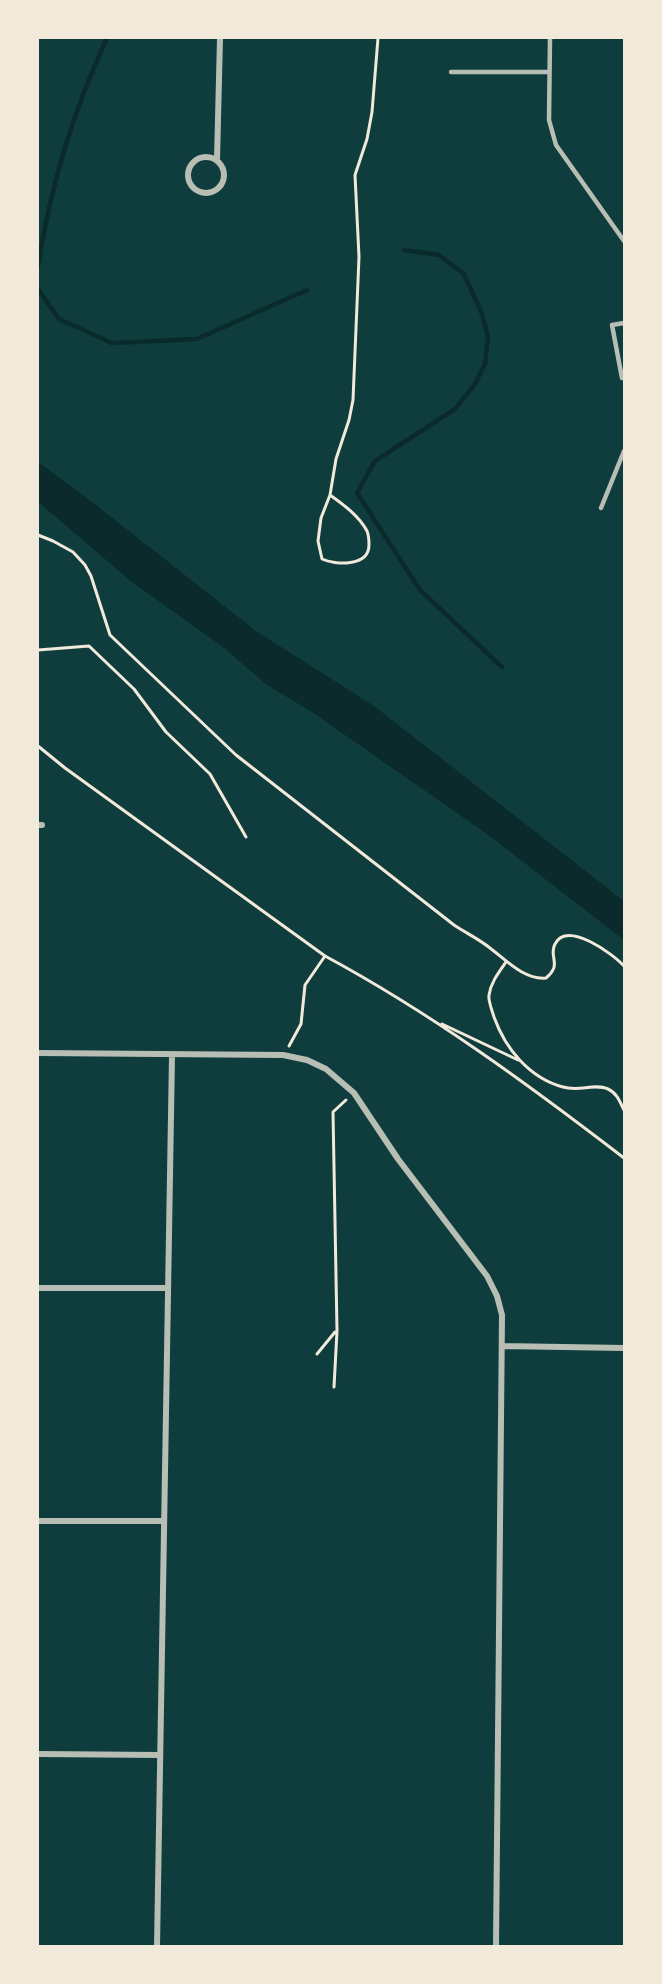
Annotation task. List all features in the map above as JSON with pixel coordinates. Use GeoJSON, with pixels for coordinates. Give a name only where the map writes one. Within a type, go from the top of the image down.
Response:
{"type":"FeatureCollection","features":[{"type":"Feature","properties":{"kind":"street"},"geometry":{"type":"LineString","coordinates":[[216,160],[219,38]]}},
{"type":"Feature","properties":{"kind":"street"},"geometry":{"type":"LineString","coordinates":[[204,156],[216,160],[221,164],[225,174],[222,185],[207,193],[196,190],[188,180],[189,167],[198,158],[204,156]]}},
{"type":"Feature","properties":{"kind":"street"},"geometry":{"type":"LineString","coordinates":[[38,1053],[172,1056],[283,1055],[307,1060],[326,1070],[354,1093],[398,1159],[487,1275],[497,1296],[502,1315],[496,1947]]}},
{"type":"Feature","properties":{"kind":"street"},"geometry":{"type":"LineString","coordinates":[[157,1947],[172,1056]]}},
{"type":"Feature","properties":{"kind":"street"},"geometry":{"type":"LineString","coordinates":[[38,1288],[167,1288]]}},
{"type":"Feature","properties":{"kind":"street"},"geometry":{"type":"LineString","coordinates":[[502,1346],[624,1348]]}},
{"type":"Feature","properties":{"kind":"street"},"geometry":{"type":"LineString","coordinates":[[38,1521],[164,1521]]}},
{"type":"Feature","properties":{"kind":"street"},"geometry":{"type":"LineString","coordinates":[[38,1754],[160,1755]]}},
{"type":"Feature","properties":{"kind":"lane"},"geometry":{"type":"LineString","coordinates":[[550,38],[549,120],[556,145],[624,241]]}},
{"type":"Feature","properties":{"kind":"lane"},"geometry":{"type":"LineString","coordinates":[[451,72],[549,72]]}},
{"type":"Feature","properties":{"kind":"lane"},"geometry":{"type":"LineString","coordinates":[[622,378],[612,325],[624,323]]}},
{"type":"Feature","properties":{"kind":"lane"},"geometry":{"type":"LineString","coordinates":[[601,508],[624,451]]}},
{"type":"Feature","properties":{"kind":"path"},"geometry":{"type":"LineString","coordinates":[[330,495],[349,509],[369,534],[369,550],[356,561],[331,563],[322,559],[318,541],[321,518],[330,495],[336,459],[350,420],[353,400],[359,257],[355,175],[367,139],[372,112],[378,38]]}},
{"type":"Feature","properties":{"kind":"path"},"geometry":{"type":"LineString","coordinates":[[38,535],[73,552],[85,565],[91,576],[110,635],[236,755],[445,918],[489,947],[506,962],[531,976],[546,978],[554,970],[556,964],[553,947],[562,936],[589,941],[600,946],[613,954],[624,966]]}},
{"type":"Feature","properties":{"kind":"path"},"geometry":{"type":"LineString","coordinates":[[38,650],[89,646],[134,689],[166,732],[210,774],[246,837]]}},
{"type":"Feature","properties":{"kind":"path"},"geometry":{"type":"LineString","coordinates":[[38,746],[325,956],[372,981],[435,1021],[568,1115],[624,1158]]}},
{"type":"Feature","properties":{"kind":"path"},"geometry":{"type":"LineString","coordinates":[[283,1055],[301,1024],[305,985],[325,956]]}},
{"type":"Feature","properties":{"kind":"path"},"geometry":{"type":"LineString","coordinates":[[506,962],[494,980],[488,996],[498,1027],[520,1061]]}},
{"type":"Feature","properties":{"kind":"path"},"geometry":{"type":"LineString","coordinates":[[435,1021],[520,1061],[544,1079],[561,1087],[577,1090],[596,1087],[609,1089],[617,1095],[624,1110]]}},
{"type":"Feature","properties":{"kind":"path"},"geometry":{"type":"LineString","coordinates":[[334,1387],[337,1330],[333,1112],[354,1093]]}},
{"type":"Feature","properties":{"kind":"path"},"geometry":{"type":"LineString","coordinates":[[317,1354],[337,1330]]}},
{"type":"Feature","properties":{"kind":"water"},"geometry":{"type":"Polygon","coordinates":[[[38,462],[256,631],[374,706],[624,901],[624,940],[487,834],[312,712],[267,685],[223,647],[132,582],[38,502],[38,462]]]}},
{"type":"Feature","properties":{"kind":"waterway"},"geometry":{"type":"LineString","coordinates":[[38,267],[49,208],[64,150],[107,38]]}},
{"type":"Feature","properties":{"kind":"waterway"},"geometry":{"type":"LineString","coordinates":[[404,250],[439,255],[464,274],[482,314],[488,337],[485,364],[475,384],[455,409],[375,461],[357,493],[420,590],[502,667]]}},
{"type":"Feature","properties":{"kind":"waterway"},"geometry":{"type":"LineString","coordinates":[[38,289],[59,319],[112,343],[197,339],[307,290]]}}]}
